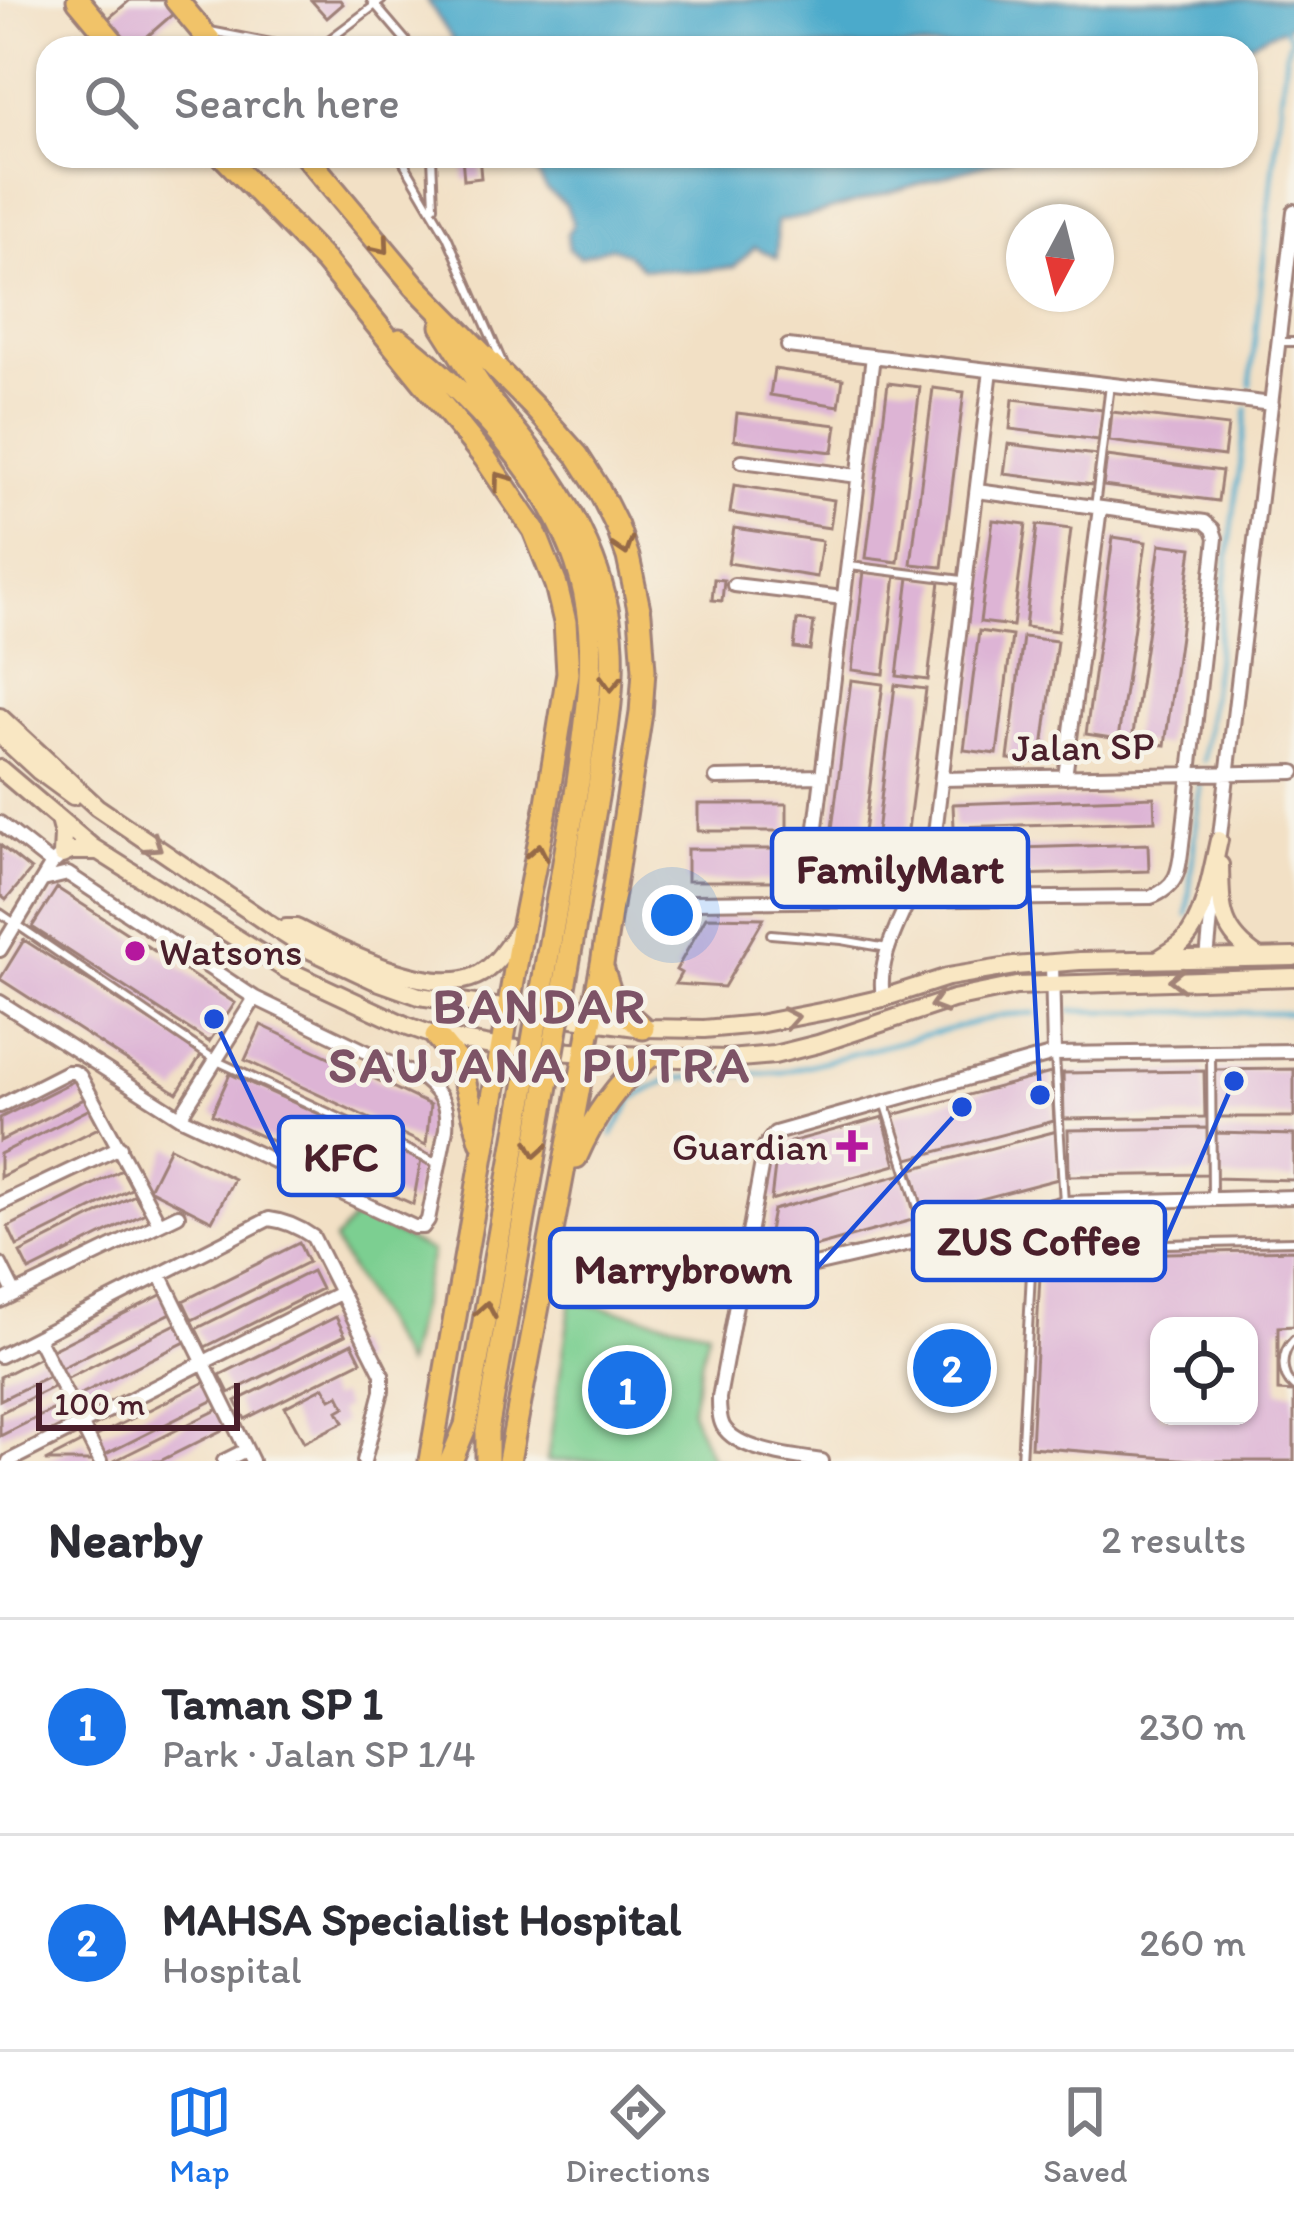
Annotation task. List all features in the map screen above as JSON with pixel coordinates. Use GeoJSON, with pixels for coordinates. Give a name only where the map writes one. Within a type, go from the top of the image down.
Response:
{"type":"FeatureCollection","features":[{"type":"Feature","properties":{"kind":"highway"},"geometry":{"type":"LineString","coordinates":[[78,0],[108,36]]}},
{"type":"Feature","properties":{"kind":"highway"},"geometry":{"type":"LineString","coordinates":[[176,0],[206,36]]}},
{"type":"Feature","properties":{"kind":"highway"},"geometry":{"type":"LineString","coordinates":[[235,168],[325,262],[517,502],[546,558],[565,622],[568,673],[430,1461]]}},
{"type":"Feature","properties":{"kind":"highway"},"geometry":{"type":"LineString","coordinates":[[316,168],[415,286],[577,455],[598,488],[628,557],[640,614],[644,670],[640,713],[602,964],[508,1461]]}},
{"type":"Feature","properties":{"kind":"highway"},"geometry":{"type":"LineString","coordinates":[[415,286],[572,514],[592,559],[613,646],[610,704],[589,784],[476,1428],[452,1461]]}},
{"type":"Feature","properties":{"kind":"highway"},"geometry":{"type":"LineString","coordinates":[[370,317],[476,406],[556,515],[587,605],[589,784]]}},
{"type":"Feature","properties":{"kind":"highway"},"geometry":{"type":"LineString","coordinates":[[602,964],[613,1002],[643,1028]]}},
{"type":"Feature","properties":{"kind":"highway"},"geometry":{"type":"LineString","coordinates":[[436,1036],[462,1073],[484,1154]]}},
{"type":"Feature","properties":{"kind":"highway"},"geometry":{"type":"LineString","coordinates":[[560,1193],[584,1137],[614,1091],[649,1057]]}},
{"type":"Feature","properties":{"kind":"highway"},"geometry":{"type":"LineString","coordinates":[[476,1428],[487,1461]]}},
{"type":"Feature","properties":{"kind":"main road"},"geometry":{"type":"LineString","coordinates":[[0,717],[97,807],[273,927],[340,964],[419,996],[643,1028],[704,1029],[758,1024],[883,998],[977,970],[1052,962],[1294,957]]}},
{"type":"Feature","properties":{"kind":"main road"},"geometry":{"type":"LineString","coordinates":[[0,735],[66,793],[97,807]]}},
{"type":"Feature","properties":{"kind":"main road"},"geometry":{"type":"LineString","coordinates":[[0,773],[99,851],[287,970],[436,1036],[502,1048],[649,1057],[774,1055],[953,999],[1016,986],[1294,977]]}},
{"type":"Feature","properties":{"kind":"main road"},"geometry":{"type":"LineString","coordinates":[[54,815],[63,835],[58,858]]}},
{"type":"Feature","properties":{"kind":"main road"},"geometry":{"type":"LineString","coordinates":[[1219,840],[1222,916],[1236,939],[1258,957]]}},
{"type":"Feature","properties":{"kind":"main road"},"geometry":{"type":"LineString","coordinates":[[1158,959],[1191,931],[1219,840]]}},
{"type":"Feature","properties":{"kind":"main road"},"geometry":{"type":"LineString","coordinates":[[58,858],[71,850],[99,851]]}},
{"type":"Feature","properties":{"kind":"main road"},"geometry":{"type":"LineString","coordinates":[[273,927],[296,928],[409,977],[459,981],[489,967],[524,924]]}},
{"type":"Feature","properties":{"kind":"street"},"geometry":{"type":"LineString","coordinates":[[1207,959],[1272,404],[1286,342],[1294,217]]}},
{"type":"Feature","properties":{"kind":"street"},"geometry":{"type":"LineString","coordinates":[[788,346],[1272,404]]}},
{"type":"Feature","properties":{"kind":"street"},"geometry":{"type":"LineString","coordinates":[[807,901],[873,356]]}},
{"type":"Feature","properties":{"kind":"street"},"geometry":{"type":"LineString","coordinates":[[927,899],[991,370]]}},
{"type":"Feature","properties":{"kind":"street"},"geometry":{"type":"LineString","coordinates":[[742,461],[858,476]]}},
{"type":"Feature","properties":{"kind":"street"},"geometry":{"type":"LineString","coordinates":[[694,902],[1151,897],[1174,882],[1190,774],[1216,538],[1213,529],[1205,522],[977,491]]}},
{"type":"Feature","properties":{"kind":"street"},"geometry":{"type":"LineString","coordinates":[[1065,776],[1097,507]]}},
{"type":"Feature","properties":{"kind":"street"},"geometry":{"type":"LineString","coordinates":[[734,585],[843,598]]}},
{"type":"Feature","properties":{"kind":"street","name":"Jalan SP"},"geometry":{"type":"LineString","coordinates":[[942,779],[1294,772]]}},
{"type":"Feature","properties":{"kind":"street"},"geometry":{"type":"LineString","coordinates":[[716,778],[822,776]]}},
{"type":"Feature","properties":{"kind":"street"},"geometry":{"type":"LineString","coordinates":[[0,823],[58,858],[68,874],[255,998],[437,1090],[447,1114],[428,1220],[414,1228],[180,1117],[0,1002]]}},
{"type":"Feature","properties":{"kind":"street"},"geometry":{"type":"LineString","coordinates":[[0,950],[58,858]]}},
{"type":"Feature","properties":{"kind":"street"},"geometry":{"type":"LineString","coordinates":[[43,880],[68,874]]}},
{"type":"Feature","properties":{"kind":"street"},"geometry":{"type":"LineString","coordinates":[[883,998],[887,948],[909,899]]}},
{"type":"Feature","properties":{"kind":"street"},"geometry":{"type":"LineString","coordinates":[[1052,962],[1054,1054]]}},
{"type":"Feature","properties":{"kind":"street"},"geometry":{"type":"LineString","coordinates":[[180,1117],[255,998]]}},
{"type":"Feature","properties":{"kind":"street"},"geometry":{"type":"LineString","coordinates":[[822,1461],[753,1447],[728,1433],[720,1420],[719,1398],[769,1139],[776,1133],[1054,1054],[1294,1051]]}},
{"type":"Feature","properties":{"kind":"street"},"geometry":{"type":"LineString","coordinates":[[0,1106],[67,1072],[80,1076],[159,1223]]}},
{"type":"Feature","properties":{"kind":"street"},"geometry":{"type":"LineString","coordinates":[[0,1204],[120,1147]]}},
{"type":"Feature","properties":{"kind":"street"},"geometry":{"type":"LineString","coordinates":[[740,1282],[1064,1203],[1294,1196]]}},
{"type":"Feature","properties":{"kind":"street"},"geometry":{"type":"LineString","coordinates":[[0,1301],[178,1215]]}},
{"type":"Feature","properties":{"kind":"street"},"geometry":{"type":"LineString","coordinates":[[0,1355],[269,1219],[298,1227],[313,1237],[382,1374],[364,1461]]}},
{"type":"Feature","properties":{"kind":"street"},"geometry":{"type":"LineString","coordinates":[[0,1264],[15,1294]]}},
{"type":"Feature","properties":{"kind":"street"},"geometry":{"type":"LineString","coordinates":[[160,1274],[249,1456],[224,1461]]}},
{"type":"Feature","properties":{"kind":"street"},"geometry":{"type":"LineString","coordinates":[[9,1461],[340,1293]]}},
{"type":"Feature","properties":{"kind":"street"},"geometry":{"type":"LineString","coordinates":[[37,1337],[100,1461]]}},
{"type":"Feature","properties":{"kind":"lane"},"geometry":{"type":"LineString","coordinates":[[333,36],[376,2],[403,36]]}},
{"type":"Feature","properties":{"kind":"lane"},"geometry":{"type":"LineString","coordinates":[[200,29],[236,36]]}},
{"type":"Feature","properties":{"kind":"lane"},"geometry":{"type":"LineString","coordinates":[[407,168],[448,236],[510,384]]}},
{"type":"Feature","properties":{"kind":"lane"},"geometry":{"type":"LineString","coordinates":[[432,168],[434,211]]}},
{"type":"Feature","properties":{"kind":"lane"},"geometry":{"type":"LineString","coordinates":[[1097,507],[1110,384]]}},
{"type":"Feature","properties":{"kind":"lane"},"geometry":{"type":"LineString","coordinates":[[847,566],[966,580]]}},
{"type":"Feature","properties":{"kind":"lane"},"geometry":{"type":"LineString","coordinates":[[0,913],[218,1060],[439,1165]]}},
{"type":"Feature","properties":{"kind":"lane"},"geometry":{"type":"LineString","coordinates":[[771,934],[887,948]]}},
{"type":"Feature","properties":{"kind":"lane"},"geometry":{"type":"LineString","coordinates":[[1211,1053],[1212,1197]]}},
{"type":"Feature","properties":{"kind":"lane"},"geometry":{"type":"LineString","coordinates":[[1054,1054],[1064,1203]]}},
{"type":"Feature","properties":{"kind":"lane"},"geometry":{"type":"LineString","coordinates":[[885,1101],[928,1239]]}},
{"type":"Feature","properties":{"kind":"lane"},"geometry":{"type":"LineString","coordinates":[[1023,1461],[1036,1247],[1294,1241]]}},
{"type":"Feature","properties":{"kind":"lane"},"geometry":{"type":"LineString","coordinates":[[1294,1340],[1286,1348],[1283,1363],[1284,1377],[1294,1388]]}},
{"type":"Feature","properties":{"kind":"green space"},"geometry":{"type":"Polygon","coordinates":[[[357,1215],[432,1252],[405,1366],[334,1241],[357,1215]]]}},
{"type":"Feature","properties":{"kind":"green space"},"geometry":{"type":"Polygon","coordinates":[[[571,1301],[708,1330],[691,1411],[712,1460],[723,1461],[547,1461],[571,1301]]]}},
{"type":"Feature","properties":{"kind":"water"},"geometry":{"type":"Polygon","coordinates":[[[427,0],[1294,0],[1294,23],[1258,39],[450,36],[427,0]]]}},
{"type":"Feature","properties":{"kind":"water"},"geometry":{"type":"Polygon","coordinates":[[[534,168],[972,168],[806,217],[777,221],[777,258],[755,247],[734,267],[697,271],[642,268],[611,247],[580,257],[569,249],[567,234],[573,224],[566,205],[547,190],[534,168]]]}},
{"type":"Feature","properties":{"kind":"building"},"geometry":{"type":"Polygon","coordinates":[[[130,0],[189,0],[148,36],[88,36],[130,0]]]}},
{"type":"Feature","properties":{"kind":"building"},"geometry":{"type":"Polygon","coordinates":[[[311,0],[340,0],[343,4],[327,18],[311,0]]]}},
{"type":"Feature","properties":{"kind":"building"},"geometry":{"type":"Polygon","coordinates":[[[463,168],[480,168],[481,178],[464,180],[463,168]]]}},
{"type":"Feature","properties":{"kind":"building"},"geometry":{"type":"Polygon","coordinates":[[[774,369],[843,379],[839,406],[770,395],[774,369]]]}},
{"type":"Feature","properties":{"kind":"building"},"geometry":{"type":"Polygon","coordinates":[[[888,383],[920,387],[898,562],[866,558],[888,383]]]}},
{"type":"Feature","properties":{"kind":"building"},"geometry":{"type":"Polygon","coordinates":[[[933,388],[964,392],[942,567],[911,564],[933,388]]]}},
{"type":"Feature","properties":{"kind":"building"},"geometry":{"type":"Polygon","coordinates":[[[1013,399],[1103,410],[1099,440],[1010,429],[1013,399]]]}},
{"type":"Feature","properties":{"kind":"building"},"geometry":{"type":"Polygon","coordinates":[[[1112,412],[1228,426],[1224,456],[1109,441],[1112,412]]]}},
{"type":"Feature","properties":{"kind":"building"},"geometry":{"type":"Polygon","coordinates":[[[737,413],[837,425],[833,452],[734,440],[737,413]]]}},
{"type":"Feature","properties":{"kind":"building"},"geometry":{"type":"Polygon","coordinates":[[[1008,444],[1097,455],[1093,485],[1004,474],[1008,444]]]}},
{"type":"Feature","properties":{"kind":"building"},"geometry":{"type":"Polygon","coordinates":[[[1107,456],[1222,471],[1218,501],[1103,486],[1107,456]]]}},
{"type":"Feature","properties":{"kind":"building"},"geometry":{"type":"Polygon","coordinates":[[[734,485],[834,500],[830,528],[730,513],[734,485]]]}},
{"type":"Feature","properties":{"kind":"building"},"geometry":{"type":"Polygon","coordinates":[[[993,520],[1026,524],[1013,626],[980,622],[993,520]]]}},
{"type":"Feature","properties":{"kind":"building"},"geometry":{"type":"Polygon","coordinates":[[[1037,525],[1071,529],[1058,631],[1025,627],[1037,525]]]}},
{"type":"Feature","properties":{"kind":"building"},"geometry":{"type":"Polygon","coordinates":[[[734,528],[822,541],[817,577],[728,563],[734,528]]]}},
{"type":"Feature","properties":{"kind":"building"},"geometry":{"type":"Polygon","coordinates":[[[1113,537],[1146,542],[1118,739],[1086,734],[1113,537]]]}},
{"type":"Feature","properties":{"kind":"building"},"geometry":{"type":"Polygon","coordinates":[[[1160,544],[1192,548],[1165,745],[1132,741],[1160,544]]]}},
{"type":"Feature","properties":{"kind":"building"},"geometry":{"type":"Polygon","coordinates":[[[864,571],[896,575],[884,674],[852,670],[864,571]]]}},
{"type":"Feature","properties":{"kind":"building"},"geometry":{"type":"Polygon","coordinates":[[[909,577],[940,581],[928,680],[897,676],[909,577]]]}},
{"type":"Feature","properties":{"kind":"building"},"geometry":{"type":"Polygon","coordinates":[[[714,579],[724,580],[722,601],[712,600],[714,579]]]}},
{"type":"Feature","properties":{"kind":"building"},"geometry":{"type":"Polygon","coordinates":[[[797,620],[814,622],[810,650],[794,648],[797,620]]]}},
{"type":"Feature","properties":{"kind":"building"},"geometry":{"type":"Polygon","coordinates":[[[979,631],[1012,636],[997,754],[964,750],[979,631]]]}},
{"type":"Feature","properties":{"kind":"building"},"geometry":{"type":"Polygon","coordinates":[[[1023,637],[1057,641],[1041,763],[1008,759],[1023,637]]]}},
{"type":"Feature","properties":{"kind":"building"},"geometry":{"type":"Polygon","coordinates":[[[851,680],[883,684],[860,864],[828,860],[851,680]]]}},
{"type":"Feature","properties":{"kind":"building"},"geometry":{"type":"Polygon","coordinates":[[[895,685],[926,689],[903,869],[873,865],[895,685]]]}},
{"type":"Feature","properties":{"kind":"building"},"geometry":{"type":"Polygon","coordinates":[[[1154,797],[1155,821],[954,827],[953,804],[1154,797]]]}},
{"type":"Feature","properties":{"kind":"building"},"geometry":{"type":"Polygon","coordinates":[[[698,804],[787,804],[787,831],[698,831],[698,804]]]}},
{"type":"Feature","properties":{"kind":"building"},"geometry":{"type":"Polygon","coordinates":[[[1148,844],[1149,871],[956,877],[955,850],[1148,844]]]}},
{"type":"Feature","properties":{"kind":"building"},"geometry":{"type":"Polygon","coordinates":[[[0,845],[31,870],[6,900],[0,895],[0,845]]]}},
{"type":"Feature","properties":{"kind":"building"},"geometry":{"type":"Polygon","coordinates":[[[687,849],[788,849],[788,870],[781,870],[781,881],[687,881],[687,849]]]}},
{"type":"Feature","properties":{"kind":"building"},"geometry":{"type":"Polygon","coordinates":[[[57,888],[235,1003],[209,1042],[32,927],[57,888]]]}},
{"type":"Feature","properties":{"kind":"building"},"geometry":{"type":"Polygon","coordinates":[[[706,917],[764,918],[724,987],[675,984],[681,973],[676,970],[706,917]]]}},
{"type":"Feature","properties":{"kind":"building"},"geometry":{"type":"Polygon","coordinates":[[[24,940],[202,1054],[177,1093],[0,979],[24,940]]]}},
{"type":"Feature","properties":{"kind":"building"},"geometry":{"type":"Polygon","coordinates":[[[261,1025],[430,1105],[426,1145],[245,1060],[261,1025]]]}},
{"type":"Feature","properties":{"kind":"building"},"geometry":{"type":"Polygon","coordinates":[[[1294,1069],[1294,1117],[1215,1117],[1215,1070],[1294,1069]]]}},
{"type":"Feature","properties":{"kind":"building"},"geometry":{"type":"Polygon","coordinates":[[[1204,1071],[1205,1117],[1064,1119],[1063,1073],[1204,1071]]]}},
{"type":"Feature","properties":{"kind":"building"},"geometry":{"type":"Polygon","coordinates":[[[1051,1073],[1054,1121],[905,1160],[893,1115],[1051,1073]]]}},
{"type":"Feature","properties":{"kind":"building"},"geometry":{"type":"Polygon","coordinates":[[[230,1074],[421,1160],[413,1204],[212,1114],[230,1074]]]}},
{"type":"Feature","properties":{"kind":"building"},"geometry":{"type":"Polygon","coordinates":[[[76,1080],[86,1098],[0,1141],[0,1118],[76,1080]]]}},
{"type":"Feature","properties":{"kind":"building"},"geometry":{"type":"Polygon","coordinates":[[[92,1108],[102,1126],[0,1177],[0,1154],[92,1108]]]}},
{"type":"Feature","properties":{"kind":"building"},"geometry":{"type":"Polygon","coordinates":[[[883,1117],[896,1165],[771,1200],[776,1158],[790,1142],[883,1117]]]}},
{"type":"Feature","properties":{"kind":"building"},"geometry":{"type":"Polygon","coordinates":[[[1209,1128],[1210,1174],[1069,1176],[1068,1130],[1209,1128]]]}},
{"type":"Feature","properties":{"kind":"building"},"geometry":{"type":"Polygon","coordinates":[[[1057,1131],[1058,1179],[924,1214],[912,1169],[1057,1131]]]}},
{"type":"Feature","properties":{"kind":"building"},"geometry":{"type":"Polygon","coordinates":[[[1214,1133],[1294,1135],[1294,1180],[1213,1178],[1214,1133]]]}},
{"type":"Feature","properties":{"kind":"building"},"geometry":{"type":"Polygon","coordinates":[[[170,1147],[234,1179],[212,1221],[149,1189],[170,1147]]]}},
{"type":"Feature","properties":{"kind":"building"},"geometry":{"type":"Polygon","coordinates":[[[124,1169],[133,1188],[17,1246],[8,1227],[124,1169]]]}},
{"type":"Feature","properties":{"kind":"building"},"geometry":{"type":"Polygon","coordinates":[[[903,1174],[916,1219],[770,1259],[765,1253],[773,1210],[903,1174]]]}},
{"type":"Feature","properties":{"kind":"building"},"geometry":{"type":"Polygon","coordinates":[[[135,1195],[145,1213],[29,1271],[20,1253],[135,1195]]]}},
{"type":"Feature","properties":{"kind":"building"},"geometry":{"type":"Polygon","coordinates":[[[299,1243],[308,1262],[192,1320],[183,1301],[299,1243]]]}},
{"type":"Feature","properties":{"kind":"building"},"geometry":{"type":"Polygon","coordinates":[[[1294,1250],[1294,1326],[1278,1327],[1278,1391],[1294,1392],[1294,1461],[1204,1461],[1031,1447],[1041,1256],[1294,1250]]]}},
{"type":"Feature","properties":{"kind":"building"},"geometry":{"type":"Polygon","coordinates":[[[312,1271],[321,1289],[205,1347],[196,1329],[312,1271]]]}},
{"type":"Feature","properties":{"kind":"building"},"geometry":{"type":"Polygon","coordinates":[[[163,1294],[173,1312],[57,1370],[48,1352],[163,1294]]]}},
{"type":"Feature","properties":{"kind":"building"},"geometry":{"type":"Polygon","coordinates":[[[336,1317],[345,1335],[229,1393],[220,1375],[336,1317]]]}},
{"type":"Feature","properties":{"kind":"building"},"geometry":{"type":"Polygon","coordinates":[[[178,1323],[187,1341],[71,1399],[62,1381],[178,1323]]]}},
{"type":"Feature","properties":{"kind":"building"},"geometry":{"type":"Polygon","coordinates":[[[352,1343],[361,1361],[245,1419],[236,1401],[352,1343]]]}},
{"type":"Feature","properties":{"kind":"building"},"geometry":{"type":"Polygon","coordinates":[[[42,1356],[51,1375],[0,1400],[0,1377],[42,1356]]]}},
{"type":"Feature","properties":{"kind":"building"},"geometry":{"type":"Polygon","coordinates":[[[207,1381],[216,1399],[100,1457],[91,1439],[207,1381]]]}},
{"type":"Feature","properties":{"kind":"building"},"geometry":{"type":"Polygon","coordinates":[[[55,1386],[64,1404],[0,1436],[0,1413],[55,1386]]]}},
{"type":"Feature","properties":{"kind":"building"},"geometry":{"type":"Polygon","coordinates":[[[324,1387],[331,1399],[339,1395],[345,1407],[338,1411],[344,1422],[304,1442],[285,1407],[324,1387]]]}},
{"type":"Feature","properties":{"kind":"building"},"geometry":{"type":"Polygon","coordinates":[[[221,1408],[230,1426],[160,1461],[114,1461],[221,1408]]]}},
{"type":"Feature","properties":{"kind":"building"},"geometry":{"type":"Polygon","coordinates":[[[84,1441],[94,1461],[45,1461],[84,1441]]]}},
{"type":"Feature","properties":{"kind":"waterway"},"geometry":{"type":"LineString","coordinates":[[1250,385],[1291,38],[1284,28]]}},
{"type":"Feature","properties":{"kind":"waterway"},"geometry":{"type":"LineString","coordinates":[[1203,761],[1247,409]]}},
{"type":"Feature","properties":{"kind":"waterway"},"geometry":{"type":"LineString","coordinates":[[1187,915],[1200,784]]}},
{"type":"Feature","properties":{"kind":"waterway"},"geometry":{"type":"LineString","coordinates":[[1071,1011],[1294,1013]]}},
{"type":"Feature","properties":{"kind":"waterway"},"geometry":{"type":"LineString","coordinates":[[612,1135],[634,1098],[669,1079],[783,1072],[1004,1015],[1035,1013]]}},
{"type":"Feature","properties":{"kind":"place","name":"Watsons"},"geometry":{"type":"Point","coordinates":[135,951]}},
{"type":"Feature","properties":{"kind":"place","name":"KFC"},"geometry":{"type":"Point","coordinates":[214,1019]}},
{"type":"Feature","properties":{"kind":"place","name":"ZUS Coffee"},"geometry":{"type":"Point","coordinates":[1234,1081]}},
{"type":"Feature","properties":{"kind":"place","name":"FamilyMart"},"geometry":{"type":"Point","coordinates":[1040,1095]}},
{"type":"Feature","properties":{"kind":"place","name":"Marrybrown"},"geometry":{"type":"Point","coordinates":[962,1107]}},
{"type":"Feature","properties":{"kind":"place","name":"Guardian"},"geometry":{"type":"Point","coordinates":[852,1146]}},
{"type":"Feature","properties":{"kind":"place","name":"MAHSA Specialist Hospital"},"geometry":{"type":"Point","coordinates":[952,1368]}},
{"type":"Feature","properties":{"kind":"place","name":"Taman SP 1"},"geometry":{"type":"Point","coordinates":[627,1390]}},
{"type":"Feature","properties":{"kind":"district","name":"BANDAR SAUJANA PUTRA"},"geometry":{"type":"Point","coordinates":[540,1034]}}]}
